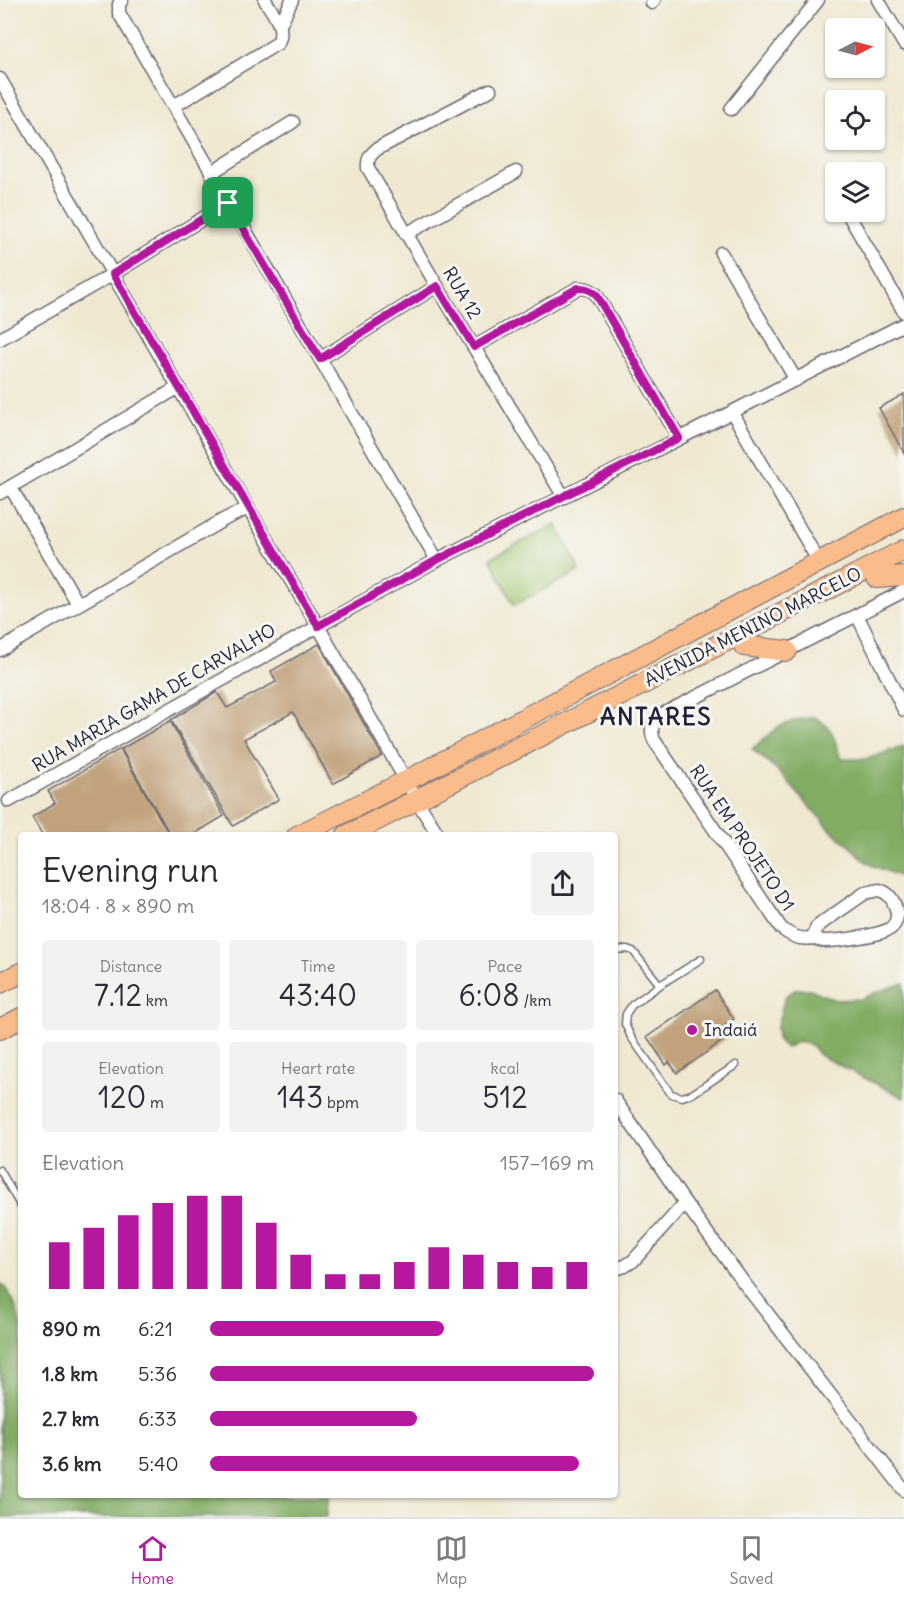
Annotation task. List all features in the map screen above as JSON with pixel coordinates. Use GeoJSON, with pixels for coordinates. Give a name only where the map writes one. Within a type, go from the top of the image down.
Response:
{"type":"FeatureCollection","features":[{"type":"Feature","properties":{"kind":"main road"},"geometry":{"type":"LineString","coordinates":[[305,832],[406,781],[904,517]]}},
{"type":"Feature","properties":{"kind":"main road","name":"AVENIDA MENINO MARCELO"},"geometry":{"type":"LineString","coordinates":[[375,832],[419,804],[904,550]]}},
{"type":"Feature","properties":{"kind":"main road","name":"AVENIDA MENINO MARCELO"},"geometry":{"type":"LineString","coordinates":[[355,832],[419,804],[744,646],[904,564]]}},
{"type":"Feature","properties":{"kind":"main road"},"geometry":{"type":"LineString","coordinates":[[877,578],[904,576]]}},
{"type":"Feature","properties":{"kind":"main road"},"geometry":{"type":"LineString","coordinates":[[744,646],[787,651]]}},
{"type":"Feature","properties":{"kind":"main road"},"geometry":{"type":"LineString","coordinates":[[0,983],[18,974]]}},
{"type":"Feature","properties":{"kind":"main road"},"geometry":{"type":"LineString","coordinates":[[0,1014],[18,1005]]}},
{"type":"Feature","properties":{"kind":"main road"},"geometry":{"type":"LineString","coordinates":[[0,1029],[18,1020]]}},
{"type":"Feature","properties":{"kind":"street"},"geometry":{"type":"LineString","coordinates":[[122,0],[119,4],[119,13],[437,560]]}},
{"type":"Feature","properties":{"kind":"street"},"geometry":{"type":"LineString","coordinates":[[174,106],[278,43],[282,30],[265,0]]}},
{"type":"Feature","properties":{"kind":"street"},"geometry":{"type":"LineString","coordinates":[[280,25],[292,0]]}},
{"type":"Feature","properties":{"kind":"street"},"geometry":{"type":"LineString","coordinates":[[732,109],[818,0]]}},
{"type":"Feature","properties":{"kind":"street"},"geometry":{"type":"LineString","coordinates":[[879,0],[904,44]]}},
{"type":"Feature","properties":{"kind":"street"},"geometry":{"type":"LineString","coordinates":[[0,78],[436,832]]}},
{"type":"Feature","properties":{"kind":"street","name":"RUA 12"},"geometry":{"type":"LineString","coordinates":[[490,90],[377,149],[367,161],[368,168],[564,497]]}},
{"type":"Feature","properties":{"kind":"street"},"geometry":{"type":"LineString","coordinates":[[211,173],[293,122]]}},
{"type":"Feature","properties":{"kind":"street"},"geometry":{"type":"LineString","coordinates":[[406,234],[516,172]]}},
{"type":"Feature","properties":{"kind":"street"},"geometry":{"type":"LineString","coordinates":[[0,339],[113,274],[228,203]]}},
{"type":"Feature","properties":{"kind":"street"},"geometry":{"type":"LineString","coordinates":[[853,222],[904,312]]}},
{"type":"Feature","properties":{"kind":"street"},"geometry":{"type":"LineString","coordinates":[[721,253],[796,380]]}},
{"type":"Feature","properties":{"kind":"street"},"geometry":{"type":"LineString","coordinates":[[320,359],[437,286]]}},
{"type":"Feature","properties":{"kind":"street"},"geometry":{"type":"LineString","coordinates":[[474,347],[578,288],[592,290],[679,438]]}},
{"type":"Feature","properties":{"kind":"street","name":"RUA MARIA GAMA DE CARVALHO"},"geometry":{"type":"LineString","coordinates":[[9,801],[437,560],[904,324]]}},
{"type":"Feature","properties":{"kind":"street"},"geometry":{"type":"LineString","coordinates":[[78,604],[5,491],[179,387]]}},
{"type":"Feature","properties":{"kind":"street"},"geometry":{"type":"LineString","coordinates":[[732,412],[819,562]]}},
{"type":"Feature","properties":{"kind":"street"},"geometry":{"type":"LineString","coordinates":[[0,650],[225,519],[248,508]]}},
{"type":"Feature","properties":{"kind":"street","name":"AVENIDA MENINO MARCELO"},"geometry":{"type":"LineString","coordinates":[[654,740],[652,729],[659,716],[904,591]]}},
{"type":"Feature","properties":{"kind":"street"},"geometry":{"type":"LineString","coordinates":[[857,615],[904,710]]}},
{"type":"Feature","properties":{"kind":"street","name":"RUA EM PROJETO D1"},"geometry":{"type":"LineString","coordinates":[[654,740],[781,928],[789,935],[822,941],[882,933],[895,923],[897,917],[894,902],[885,891],[865,893],[826,920],[818,927],[812,938]]}},
{"type":"Feature","properties":{"kind":"street"},"geometry":{"type":"LineString","coordinates":[[618,1104],[685,1203],[744,1283],[904,1490]]}},
{"type":"Feature","properties":{"kind":"street"},"geometry":{"type":"LineString","coordinates":[[618,1268],[633,1261],[685,1203]]}},
{"type":"Feature","properties":{"kind":"lane"},"geometry":{"type":"LineString","coordinates":[[618,950],[633,951],[660,986]]}},
{"type":"Feature","properties":{"kind":"lane"},"geometry":{"type":"LineString","coordinates":[[701,960],[632,1005],[626,1014],[625,1024],[631,1037],[671,1094],[682,1097],[692,1094],[736,1065]]}},
{"type":"Feature","properties":{"kind":"lane"},"geometry":{"type":"LineString","coordinates":[[0,1170],[18,1202]]}},
{"type":"Feature","properties":{"kind":"green space"},"geometry":{"type":"Polygon","coordinates":[[[556,524],[580,571],[514,605],[490,558],[556,524]]]}},
{"type":"Feature","properties":{"kind":"green space"},"geometry":{"type":"Polygon","coordinates":[[[814,717],[830,730],[841,759],[867,759],[904,746],[904,878],[871,865],[860,857],[831,830],[776,769],[752,749],[778,727],[796,720],[814,717]]]}},
{"type":"Feature","properties":{"kind":"green space"},"geometry":{"type":"Polygon","coordinates":[[[904,983],[904,1098],[819,1055],[811,1045],[798,1041],[786,1048],[777,1039],[777,1026],[785,997],[796,989],[810,989],[835,1000],[862,999],[904,983]]]}},
{"type":"Feature","properties":{"kind":"green space"},"geometry":{"type":"Polygon","coordinates":[[[0,1283],[12,1298],[18,1315],[18,1498],[329,1498],[327,1517],[0,1517],[0,1283]]]}},
{"type":"Feature","properties":{"kind":"building"},"geometry":{"type":"Polygon","coordinates":[[[904,394],[904,453],[879,408],[904,394]]]}},
{"type":"Feature","properties":{"kind":"building"},"geometry":{"type":"Polygon","coordinates":[[[319,644],[382,756],[333,784],[293,712],[244,739],[279,799],[233,826],[171,720],[217,692],[227,708],[276,682],[271,671],[319,644]]]}},
{"type":"Feature","properties":{"kind":"building"},"geometry":{"type":"Polygon","coordinates":[[[170,721],[224,816],[198,832],[169,832],[121,749],[170,721]]]}},
{"type":"Feature","properties":{"kind":"building"},"geometry":{"type":"Polygon","coordinates":[[[120,749],[168,832],[41,832],[32,817],[55,803],[48,791],[120,749]]]}},
{"type":"Feature","properties":{"kind":"building","name":"Indaiá"},"geometry":{"type":"Polygon","coordinates":[[[715,990],[734,1019],[725,1025],[731,1035],[677,1073],[669,1062],[666,1065],[647,1037],[715,990]]]}},
{"type":"Feature","properties":{"kind":"place","name":"Indaiá"},"geometry":{"type":"Point","coordinates":[692,1030]}},
{"type":"Feature","properties":{"kind":"district","name":"ANTARES"},"geometry":{"type":"Point","coordinates":[656,717]}},
{"type":"Feature","properties":{"kind":"route"},"geometry":{"type":"LineString","coordinates":[[228,203],[320,359],[437,286],[474,347],[578,288],[585,288],[596,294],[679,438],[437,560],[318,626],[113,274],[228,203]]}}]}
